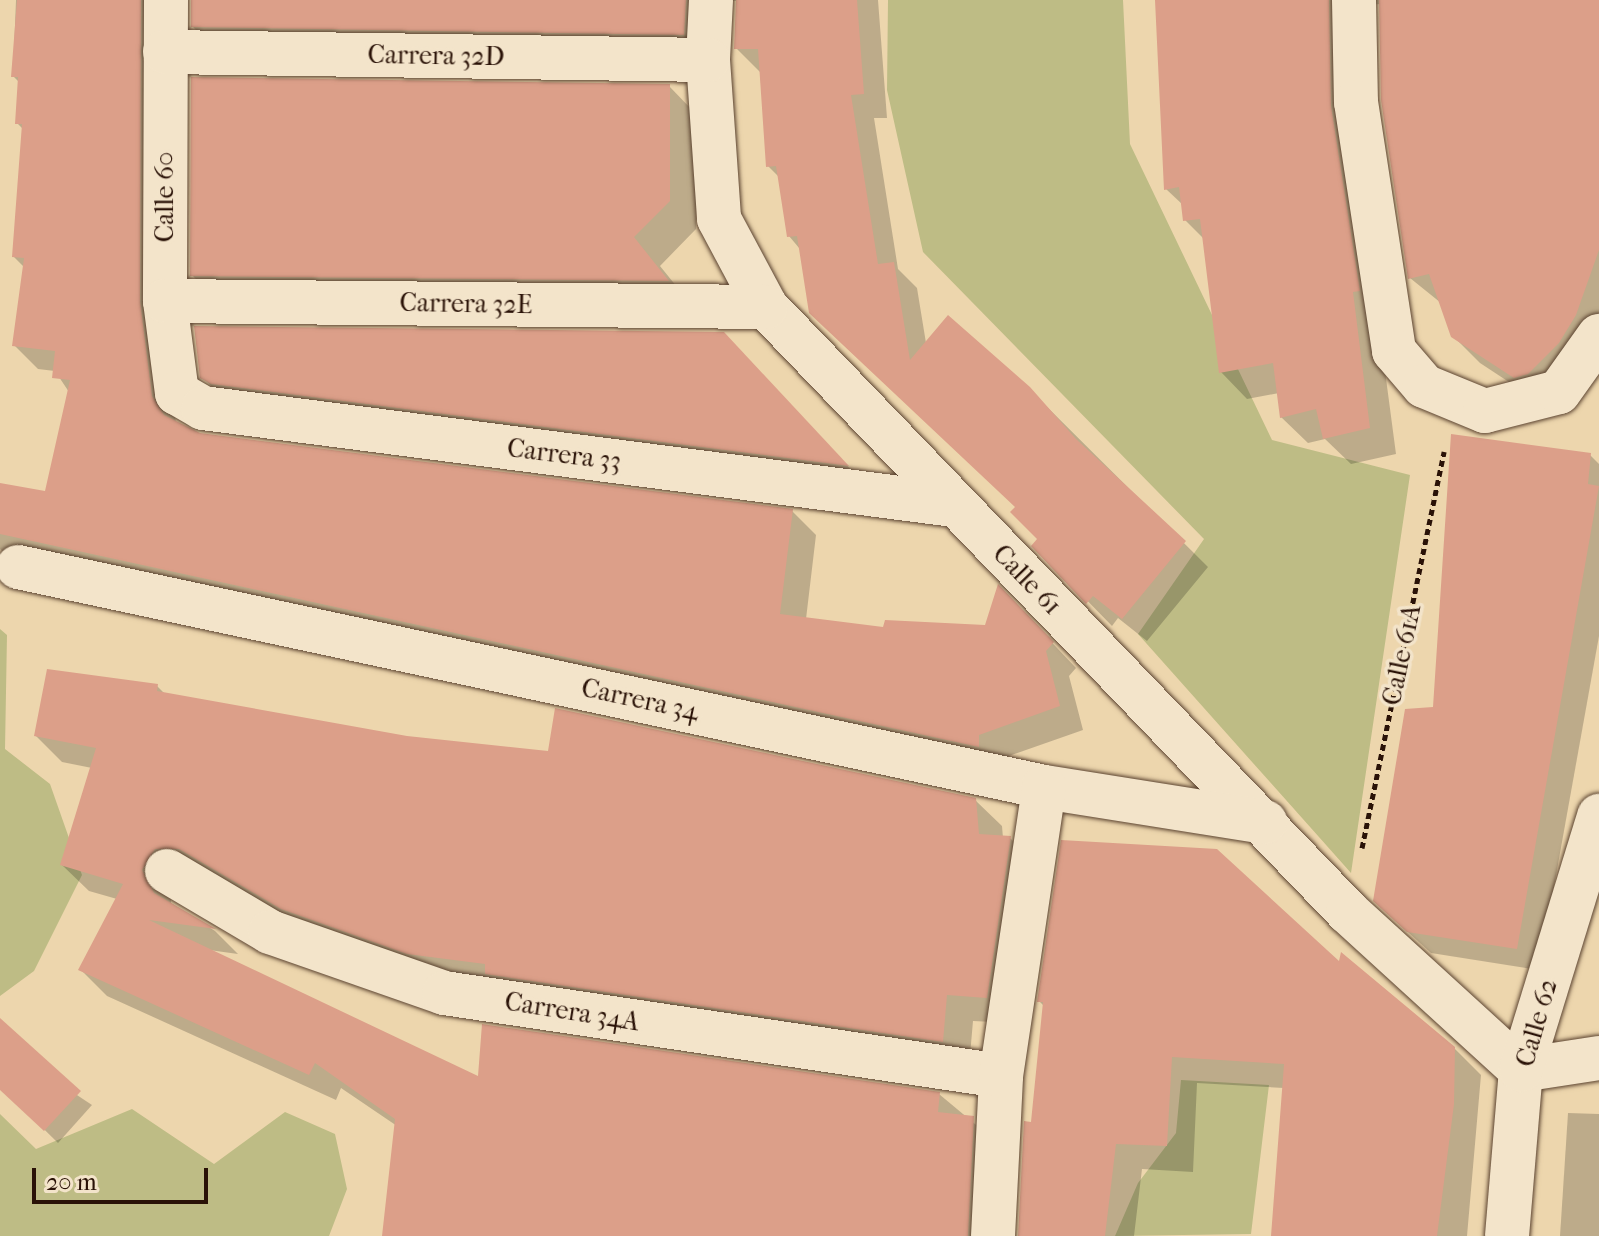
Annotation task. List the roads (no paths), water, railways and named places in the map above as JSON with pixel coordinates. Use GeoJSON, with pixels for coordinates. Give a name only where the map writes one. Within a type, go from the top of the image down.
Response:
{"type":"FeatureCollection","features":[{"type":"Feature","properties":{"kind":"street","name":"Calle 60"},"geometry":{"type":"LineString","coordinates":[[166,0],[165,301],[177,393]]}},
{"type":"Feature","properties":{"kind":"street","name":"Calle 61"},"geometry":{"type":"LineString","coordinates":[[711,0],[708,60],[719,219],[766,307],[954,505],[1265,822],[1348,912],[1521,1070]]}},
{"type":"Feature","properties":{"kind":"street"},"geometry":{"type":"LineString","coordinates":[[1354,0],[1356,102],[1394,351],[1424,386],[1485,411],[1559,392],[1599,336]]}},
{"type":"Feature","properties":{"kind":"street","name":"Carrera 32D"},"geometry":{"type":"LineString","coordinates":[[165,52],[708,60]]}},
{"type":"Feature","properties":{"kind":"street","name":"Carrera 32E"},"geometry":{"type":"LineString","coordinates":[[165,301],[766,307]]}},
{"type":"Feature","properties":{"kind":"street","name":"Carrera 33"},"geometry":{"type":"LineString","coordinates":[[177,393],[203,408],[954,505]]}},
{"type":"Feature","properties":{"kind":"street","name":"Carrera 34"},"geometry":{"type":"LineString","coordinates":[[18,567],[1044,787],[1265,822]]}},
{"type":"Feature","properties":{"kind":"street"},"geometry":{"type":"LineString","coordinates":[[993,1236],[1001,1076],[1044,787]]}},
{"type":"Feature","properties":{"kind":"street","name":"Calle 62"},"geometry":{"type":"LineString","coordinates":[[1507,1236],[1521,1070],[1599,816]]}},
{"type":"Feature","properties":{"kind":"street","name":"Carrera 34A"},"geometry":{"type":"LineString","coordinates":[[167,871],[270,932],[444,993],[1001,1076]]}},
{"type":"Feature","properties":{"kind":"street"},"geometry":{"type":"LineString","coordinates":[[1521,1070],[1599,1058]]}}]}
